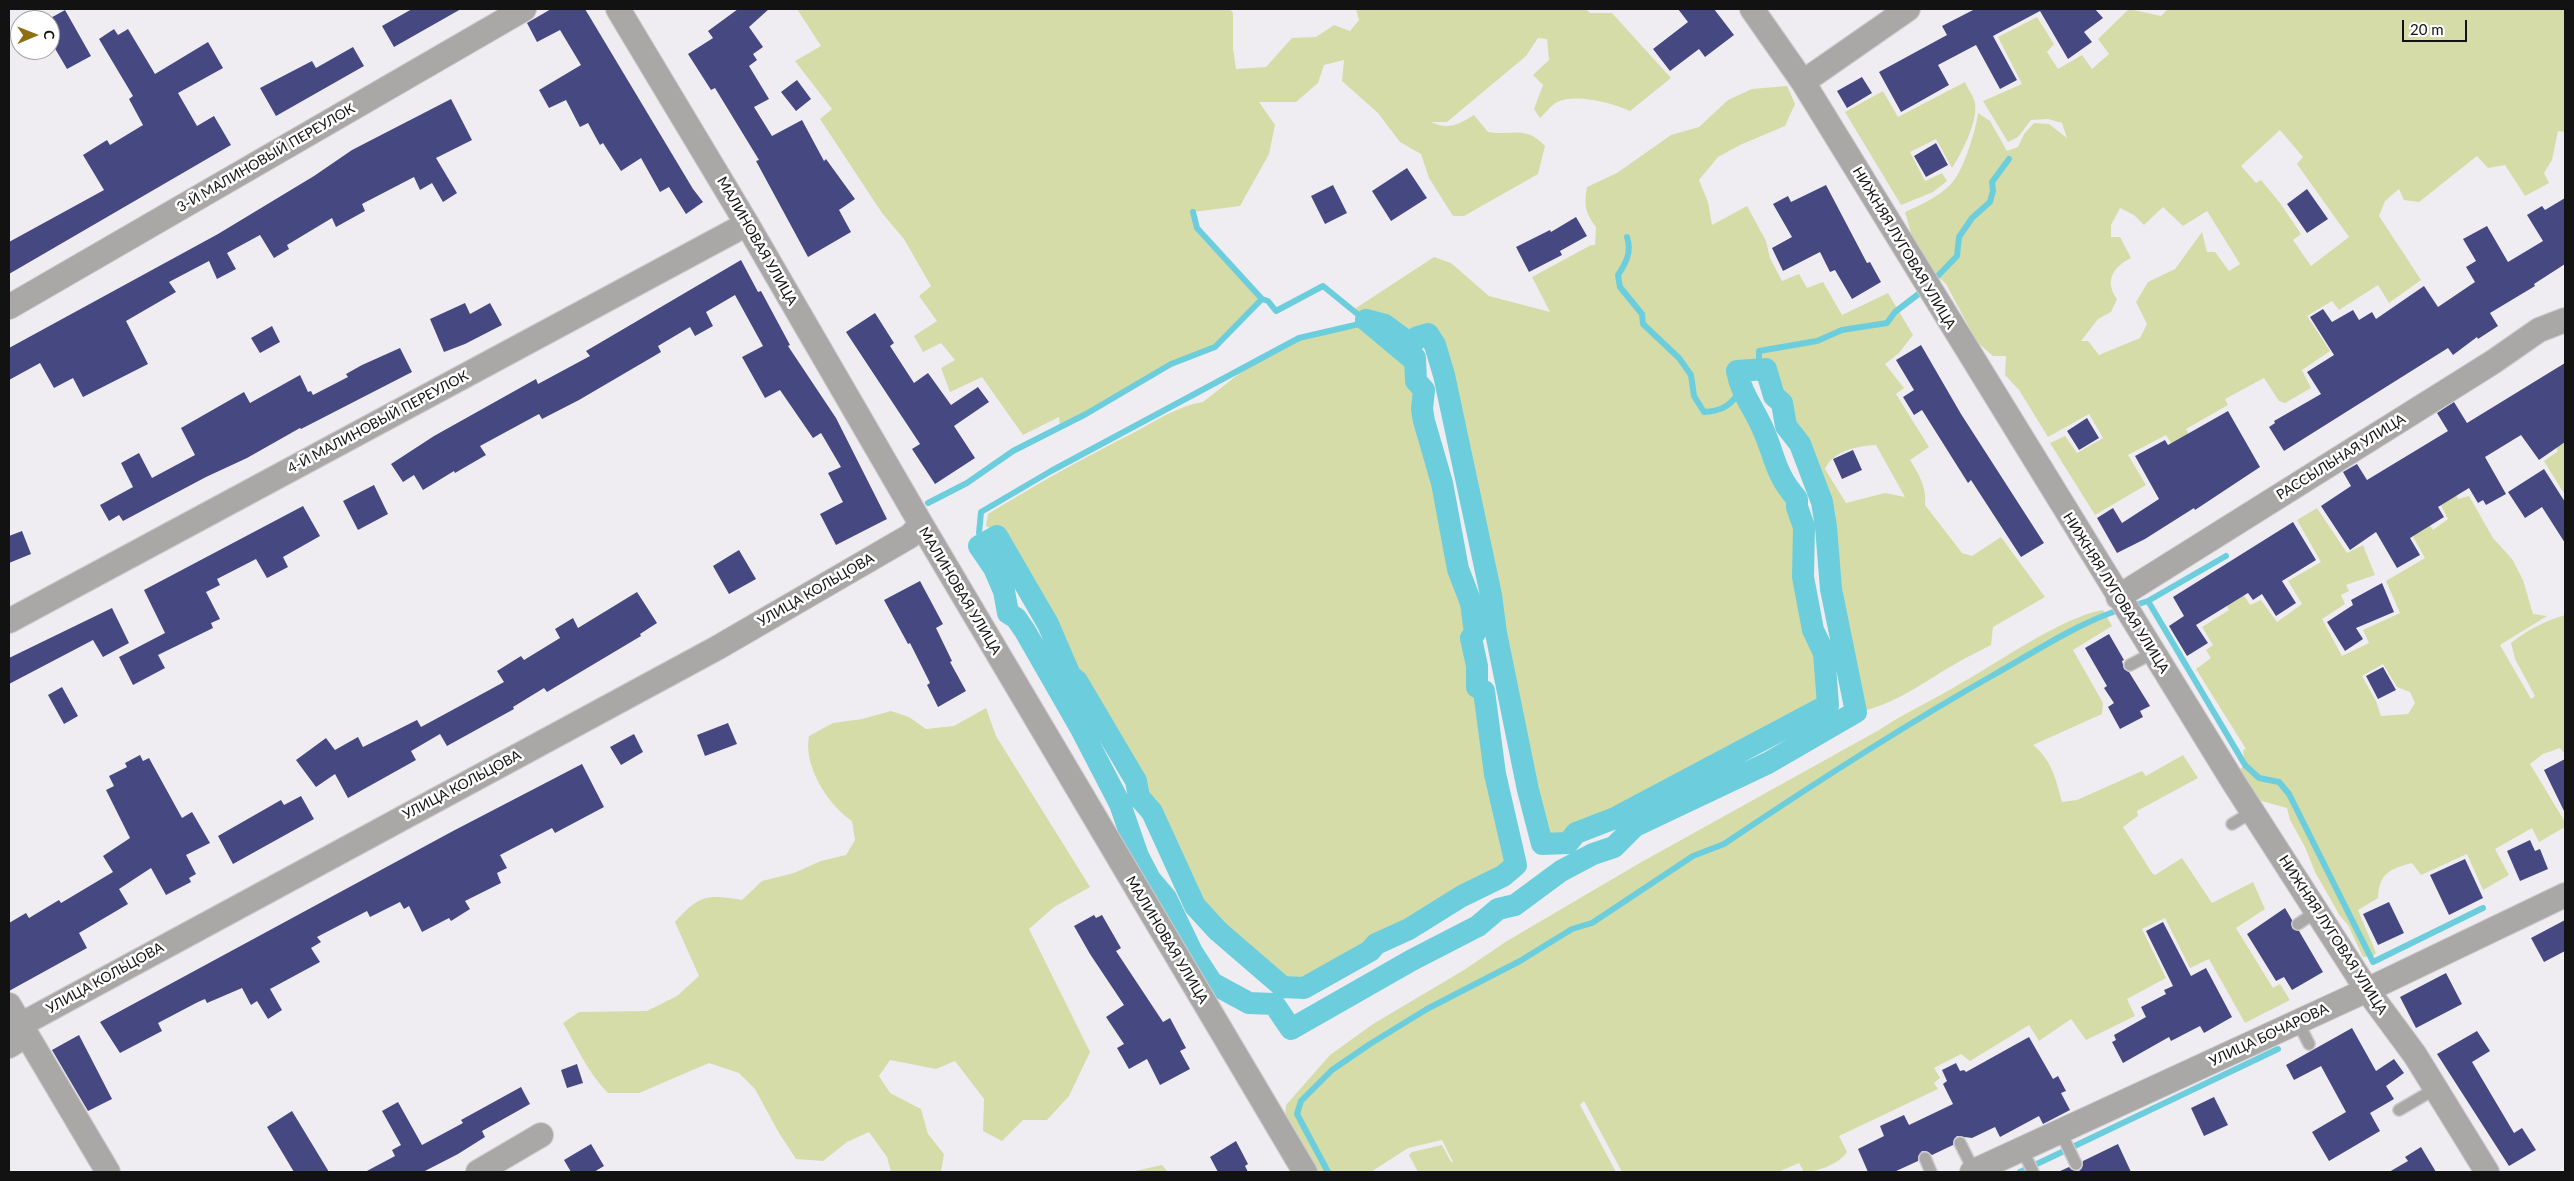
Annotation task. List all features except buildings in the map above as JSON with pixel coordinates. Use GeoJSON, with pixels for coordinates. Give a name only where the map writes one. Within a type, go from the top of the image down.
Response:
{"type":"FeatureCollection","features":[{"type":"Feature","properties":{"kind":"street","name":"3-Й МАЛИНОВЫЙ ПЕРЕУЛОК"},"geometry":{"type":"LineString","coordinates":[[9,307],[524,9]]}},
{"type":"Feature","properties":{"kind":"street","name":"МАЛИНОВАЯ УЛИЦА"},"geometry":{"type":"LineString","coordinates":[[618,9],[747,224],[920,524],[1304,1172]]}},
{"type":"Feature","properties":{"kind":"street","name":"НИЖНЯЯ ЛУГОВАЯ УЛИЦА"},"geometry":{"type":"LineString","coordinates":[[1752,9],[1803,82],[2252,812],[2307,918],[2366,990],[2415,1056],[2487,1172]]}},
{"type":"Feature","properties":{"kind":"street"},"geometry":{"type":"LineString","coordinates":[[1803,82],[1908,9]]}},
{"type":"Feature","properties":{"kind":"street","name":"4-Й МАЛИНОВЫЙ ПЕРЕУЛОК"},"geometry":{"type":"LineString","coordinates":[[9,621],[747,224]]}},
{"type":"Feature","properties":{"kind":"street","name":"РАССЫЛЬНАЯ УЛИЦА"},"geometry":{"type":"LineString","coordinates":[[2118,597],[2493,362],[2539,330],[2565,320]]}},
{"type":"Feature","properties":{"kind":"street","name":"УЛИЦА КОЛЬЦОВА"},"geometry":{"type":"LineString","coordinates":[[15,1014],[717,648],[910,536],[920,524]]}},
{"type":"Feature","properties":{"kind":"street","name":"УЛИЦА БОЧАРОВА"},"geometry":{"type":"LineString","coordinates":[[1973,1172],[2565,896]]}},
{"type":"Feature","properties":{"kind":"street"},"geometry":{"type":"LineString","coordinates":[[9,1046],[20,1039],[15,1014]]}},
{"type":"Feature","properties":{"kind":"street"},"geometry":{"type":"LineString","coordinates":[[15,1014],[108,1172]]}},
{"type":"Feature","properties":{"kind":"street"},"geometry":{"type":"LineString","coordinates":[[478,1172],[540,1135]]}},
{"type":"Feature","properties":{"kind":"lane"},"geometry":{"type":"LineString","coordinates":[[2130,666],[2153,653]]}},
{"type":"Feature","properties":{"kind":"lane"},"geometry":{"type":"LineString","coordinates":[[2232,824],[2252,812]]}},
{"type":"Feature","properties":{"kind":"lane"},"geometry":{"type":"LineString","coordinates":[[2298,1022],[2309,1044]]}},
{"type":"Feature","properties":{"kind":"lane"},"geometry":{"type":"LineString","coordinates":[[2400,1110],[2435,1089]]}},
{"type":"Feature","properties":{"kind":"lane"},"geometry":{"type":"LineString","coordinates":[[2060,1131],[2076,1164]]}},
{"type":"Feature","properties":{"kind":"lane"},"geometry":{"type":"LineString","coordinates":[[1960,1143],[1973,1172]]}},
{"type":"Feature","properties":{"kind":"lane"},"geometry":{"type":"LineString","coordinates":[[2022,1149],[2033,1172]]}},
{"type":"Feature","properties":{"kind":"lane"},"geometry":{"type":"LineString","coordinates":[[1925,1158],[1931,1172]]}},
{"type":"Feature","properties":{"kind":"green space"},"geometry":{"type":"Polygon","coordinates":[[[797,9],[1230,9],[1233,13],[1233,48],[1236,69],[1266,67],[1292,38],[1316,37],[1334,25],[1350,31],[1359,20],[1356,9],[1586,9],[1590,13],[1612,13],[1671,78],[1630,111],[1604,102],[1574,98],[1557,102],[1540,118],[1534,109],[1543,85],[1533,75],[1549,60],[1547,39],[1538,38],[1526,56],[1447,122],[1431,122],[1448,126],[1474,115],[1488,132],[1525,133],[1545,146],[1538,174],[1464,216],[1453,216],[1429,178],[1421,154],[1400,142],[1378,113],[1342,81],[1344,60],[1324,65],[1318,83],[1296,102],[1259,102],[1275,125],[1269,154],[1240,206],[1193,212],[1197,228],[1262,299],[1215,347],[1171,364],[1060,427],[1059,417],[1023,435],[982,377],[950,392],[941,368],[955,360],[941,343],[923,352],[914,336],[937,321],[919,296],[931,286],[904,239],[882,213],[820,119],[832,109],[795,61],[821,46],[797,9]]]}},
{"type":"Feature","properties":{"kind":"green space"},"geometry":{"type":"Polygon","coordinates":[[[2129,9],[2161,16],[2168,9],[2565,9],[2565,132],[2558,131],[2552,160],[2544,173],[2549,183],[2525,196],[2505,165],[2488,168],[2477,156],[2419,202],[2404,200],[2399,189],[2385,201],[2379,216],[2421,280],[2389,303],[2378,285],[2339,310],[2332,301],[2307,316],[2330,351],[2302,370],[2311,388],[2285,403],[2279,401],[2264,378],[2225,399],[2228,405],[2186,429],[2194,445],[2178,455],[2166,435],[2128,455],[2146,485],[2095,515],[2050,443],[2065,436],[2077,453],[2103,438],[2089,414],[2048,437],[2019,390],[2005,375],[2006,356],[1993,356],[1977,342],[1946,284],[1933,272],[1913,240],[1905,212],[1935,197],[1956,178],[1975,130],[1978,113],[1990,121],[2007,151],[2018,147],[2024,134],[2034,123],[2049,124],[2067,138],[2062,123],[2048,119],[2031,120],[2018,137],[2008,142],[1983,101],[2022,84],[1998,37],[2037,17],[2054,44],[2047,52],[2058,69],[2082,55],[2092,69],[2109,54],[2098,39],[2129,9]],[[2280,130],[2241,166],[2256,183],[2261,180],[2280,203],[2301,234],[2293,240],[2311,266],[2349,237],[2297,164],[2303,157],[2280,130]],[[2163,207],[2144,225],[2134,215],[2120,208],[2111,225],[2111,237],[2120,237],[2131,258],[2119,266],[2112,275],[2111,286],[2117,299],[2111,312],[2098,319],[2081,341],[2088,341],[2099,355],[2140,338],[2147,324],[2136,302],[2148,282],[2175,269],[2202,232],[2207,252],[2215,252],[2229,271],[2240,264],[2207,211],[2183,226],[2163,207]]]}},
{"type":"Feature","properties":{"kind":"green space"},"geometry":{"type":"Polygon","coordinates":[[[1965,82],[1974,101],[1974,120],[1960,155],[1952,168],[1936,139],[1910,152],[1925,181],[1942,173],[1947,181],[1933,192],[1901,205],[1845,112],[1883,91],[1898,117],[1965,82]]]}},
{"type":"Feature","properties":{"kind":"green space"},"geometry":{"type":"Polygon","coordinates":[[[1787,86],[1795,104],[1785,126],[1740,145],[1718,157],[1699,180],[1708,202],[1712,225],[1747,206],[1766,241],[1770,258],[1782,281],[1799,274],[1807,288],[1823,282],[1842,315],[1888,293],[1913,335],[1899,353],[1885,364],[1904,388],[1896,394],[1929,447],[1910,460],[1924,487],[1925,505],[1962,553],[1972,556],[2001,537],[2045,597],[1993,627],[1991,645],[1961,660],[1896,699],[1856,712],[1831,589],[1822,502],[1800,444],[1786,426],[1782,403],[1774,396],[1766,369],[1737,371],[1740,386],[1762,427],[1779,472],[1789,490],[1797,499],[1797,507],[1804,527],[1803,577],[1813,630],[1824,653],[1828,705],[1615,818],[1576,833],[1568,843],[1542,844],[1528,790],[1496,633],[1491,595],[1444,375],[1435,345],[1428,334],[1417,337],[1412,345],[1385,325],[1366,320],[1353,310],[1434,257],[1451,263],[1489,296],[1550,312],[1532,277],[1591,245],[1595,245],[1596,227],[1586,208],[1587,187],[1617,173],[1671,135],[1699,127],[1728,100],[1752,89],[1787,86]],[[1876,445],[1862,446],[1840,453],[1834,457],[1825,469],[1846,503],[1885,493],[1905,497],[1876,445]]]}},
{"type":"Feature","properties":{"kind":"green space"},"geometry":{"type":"Polygon","coordinates":[[[1370,324],[1409,356],[1415,358],[1416,381],[1424,390],[1422,409],[1424,421],[1442,483],[1458,569],[1471,603],[1475,633],[1471,638],[1477,666],[1477,687],[1484,691],[1495,774],[1516,865],[1503,876],[1462,896],[1409,929],[1376,944],[1370,951],[1304,988],[1283,987],[1218,931],[1195,906],[1152,812],[1139,797],[1136,781],[1077,681],[1070,675],[1048,624],[997,536],[1014,530],[1000,534],[986,526],[988,514],[1059,472],[1158,419],[1176,410],[1203,402],[1259,358],[1299,338],[1370,324]]]}},
{"type":"Feature","properties":{"kind":"green space"},"geometry":{"type":"Polygon","coordinates":[[[2565,435],[2565,495],[2544,461],[2558,451],[2552,440],[2565,435]]]}},
{"type":"Feature","properties":{"kind":"green space"},"geometry":{"type":"Polygon","coordinates":[[[2451,486],[2458,499],[2469,496],[2493,538],[2512,559],[2523,580],[2533,614],[2547,616],[2500,645],[2531,699],[2535,696],[2515,659],[2511,643],[2536,626],[2565,615],[2565,754],[2560,748],[2543,754],[2530,764],[2565,822],[2565,827],[2539,842],[2532,828],[2495,849],[2509,875],[2483,890],[2467,854],[2421,875],[2412,863],[2387,873],[2381,883],[2378,898],[2358,910],[2376,953],[2373,956],[2363,957],[2348,925],[2340,916],[2315,872],[2305,847],[2290,820],[2287,808],[2258,800],[2238,771],[2245,765],[2243,750],[2246,749],[2196,669],[2211,658],[2206,650],[2213,645],[2202,627],[2229,610],[2223,598],[2239,588],[2250,605],[2261,600],[2277,622],[2302,604],[2288,581],[2321,562],[2297,520],[2317,508],[2347,553],[2363,545],[2375,575],[2346,585],[2349,591],[2341,595],[2345,604],[2322,619],[2342,656],[2369,643],[2363,630],[2400,613],[2386,581],[2425,558],[2398,510],[2415,500],[2433,530],[2448,519],[2436,496],[2451,486]],[[2383,664],[2362,676],[2376,701],[2381,716],[2408,714],[2415,703],[2410,692],[2397,687],[2383,664]]]}},
{"type":"Feature","properties":{"kind":"green space"},"geometry":{"type":"Polygon","coordinates":[[[2103,610],[2112,626],[2073,650],[2103,703],[2102,714],[2033,745],[2049,764],[2062,802],[2077,800],[2142,771],[2146,776],[2183,755],[2198,778],[2137,811],[2138,816],[2123,827],[2152,873],[2155,875],[2182,858],[2212,903],[2253,882],[2265,909],[2236,928],[2273,988],[2280,984],[2290,1000],[2245,1023],[2209,959],[2190,968],[2165,918],[2142,929],[2166,978],[2127,999],[2135,1016],[2086,1040],[2071,1019],[2039,1041],[2029,1025],[1970,1061],[1961,1054],[1934,1068],[1940,1078],[1934,1083],[1938,1089],[1839,1136],[1847,1152],[1834,1164],[1822,1169],[1804,1172],[1799,1163],[1778,1172],[1622,1172],[1584,1101],[1580,1105],[1616,1172],[1418,1172],[1409,1155],[1412,1152],[1442,1145],[1451,1162],[1453,1162],[1442,1140],[1408,1148],[1371,1172],[1313,1172],[1285,1118],[1286,1105],[1330,1055],[1373,1024],[1464,970],[1507,941],[1638,864],[1879,730],[2051,630],[2087,614],[2103,610]]]}},
{"type":"Feature","properties":{"kind":"green space"},"geometry":{"type":"Polygon","coordinates":[[[986,708],[996,736],[1090,887],[1054,907],[1029,929],[1090,1052],[1069,1096],[1047,1120],[1023,1120],[1002,1141],[983,1131],[984,1099],[955,1061],[936,1069],[890,1060],[879,1076],[890,1093],[921,1109],[928,1134],[944,1154],[941,1172],[891,1172],[887,1157],[869,1132],[847,1142],[823,1161],[796,1159],[779,1133],[755,1089],[739,1073],[709,1063],[639,1093],[608,1093],[589,1068],[563,1023],[579,1012],[647,1011],[677,996],[699,976],[675,922],[683,913],[698,902],[712,897],[742,900],[762,881],[794,873],[821,861],[846,855],[855,840],[852,821],[834,805],[819,784],[810,760],[809,736],[833,723],[862,719],[891,711],[909,717],[926,729],[954,726],[986,708]]]}},
{"type":"Feature","properties":{"kind":"green space"},"geometry":{"type":"Polygon","coordinates":[[[1162,1165],[1168,1172],[1130,1172],[1162,1165]]]}},
{"type":"Feature","properties":{"kind":"waterway"},"geometry":{"type":"LineString","coordinates":[[1932,282],[1957,256],[1959,237],[1972,218],[1990,202],[1993,191],[1992,182],[2009,159]]}},
{"type":"Feature","properties":{"kind":"waterway"},"geometry":{"type":"LineString","coordinates":[[928,503],[967,483],[1013,451],[1086,414],[1171,364],[1215,347],[1262,299],[1197,228],[1193,212]]}},
{"type":"Feature","properties":{"kind":"waterway"},"geometry":{"type":"LineString","coordinates":[[1627,237],[1629,248],[1627,257],[1618,275],[1620,287],[1642,314],[1643,324],[1679,358],[1691,375],[1694,396],[1704,412],[1721,409],[1734,400],[1741,390]]}},
{"type":"Feature","properties":{"kind":"waterway"},"geometry":{"type":"LineString","coordinates":[[1262,299],[1268,301],[1276,311],[1323,286],[1409,356],[1415,358]]}},
{"type":"Feature","properties":{"kind":"waterway"},"geometry":{"type":"LineString","coordinates":[[1759,369],[1759,351],[1817,341],[1842,330],[1887,323],[1895,312],[1925,289]]}},
{"type":"Feature","properties":{"kind":"waterway"},"geometry":{"type":"LineString","coordinates":[[1366,320],[1385,325],[1412,345],[1417,337],[1428,334],[1435,345],[1444,375],[1491,595],[1496,633],[1528,790],[1542,844],[1568,843],[1576,833],[1615,818],[1828,705],[1824,653],[1813,630],[1803,577],[1804,527],[1797,507],[1797,499],[1789,490],[1779,472],[1762,427],[1741,386],[1737,371],[1766,369],[1774,396],[1782,403],[1786,426],[1800,444],[1822,502],[1831,589],[1856,712],[1768,763],[1635,826],[1614,847],[1593,854],[1561,871],[1515,905],[1498,909],[1478,926],[1412,960],[1291,1029],[1274,1004],[1249,1003],[1212,983],[1192,952],[1166,898],[1150,879],[1138,856],[1120,804],[1080,727],[1025,631],[1016,618],[1008,613],[1004,591],[994,568],[979,546],[997,536],[1048,624],[1070,675],[1077,681],[1136,781],[1139,797],[1152,812],[1195,906],[1218,931],[1283,987],[1304,988],[1370,951],[1376,944],[1409,929],[1462,896],[1503,876],[1516,865],[1495,774],[1484,691],[1477,687],[1477,666],[1471,638],[1475,633],[1471,603],[1458,569],[1442,483],[1424,421],[1422,409],[1424,390],[1416,381],[1415,358],[1409,356],[1366,320]]}},
{"type":"Feature","properties":{"kind":"waterway"},"geometry":{"type":"LineString","coordinates":[[989,551],[979,533],[981,512],[1051,471],[1299,338],[1368,322]]}},
{"type":"Feature","properties":{"kind":"waterway"},"geometry":{"type":"LineString","coordinates":[[2148,601],[2226,556]]}},
{"type":"Feature","properties":{"kind":"waterway"},"geometry":{"type":"LineString","coordinates":[[2132,606],[2148,601],[2245,765],[2259,778],[2279,782],[2289,794],[2373,962],[2483,908]]}},
{"type":"Feature","properties":{"kind":"waterway"},"geometry":{"type":"LineString","coordinates":[[1328,1172],[1297,1114],[1301,1101],[1332,1070],[1427,1009],[1520,961],[1572,929],[1592,923],[1693,856],[1724,844],[1791,799],[1962,693],[2074,629],[2122,609]]}},
{"type":"Feature","properties":{"kind":"waterway"},"geometry":{"type":"LineString","coordinates":[[2020,1172],[2278,1049]]}}]}
